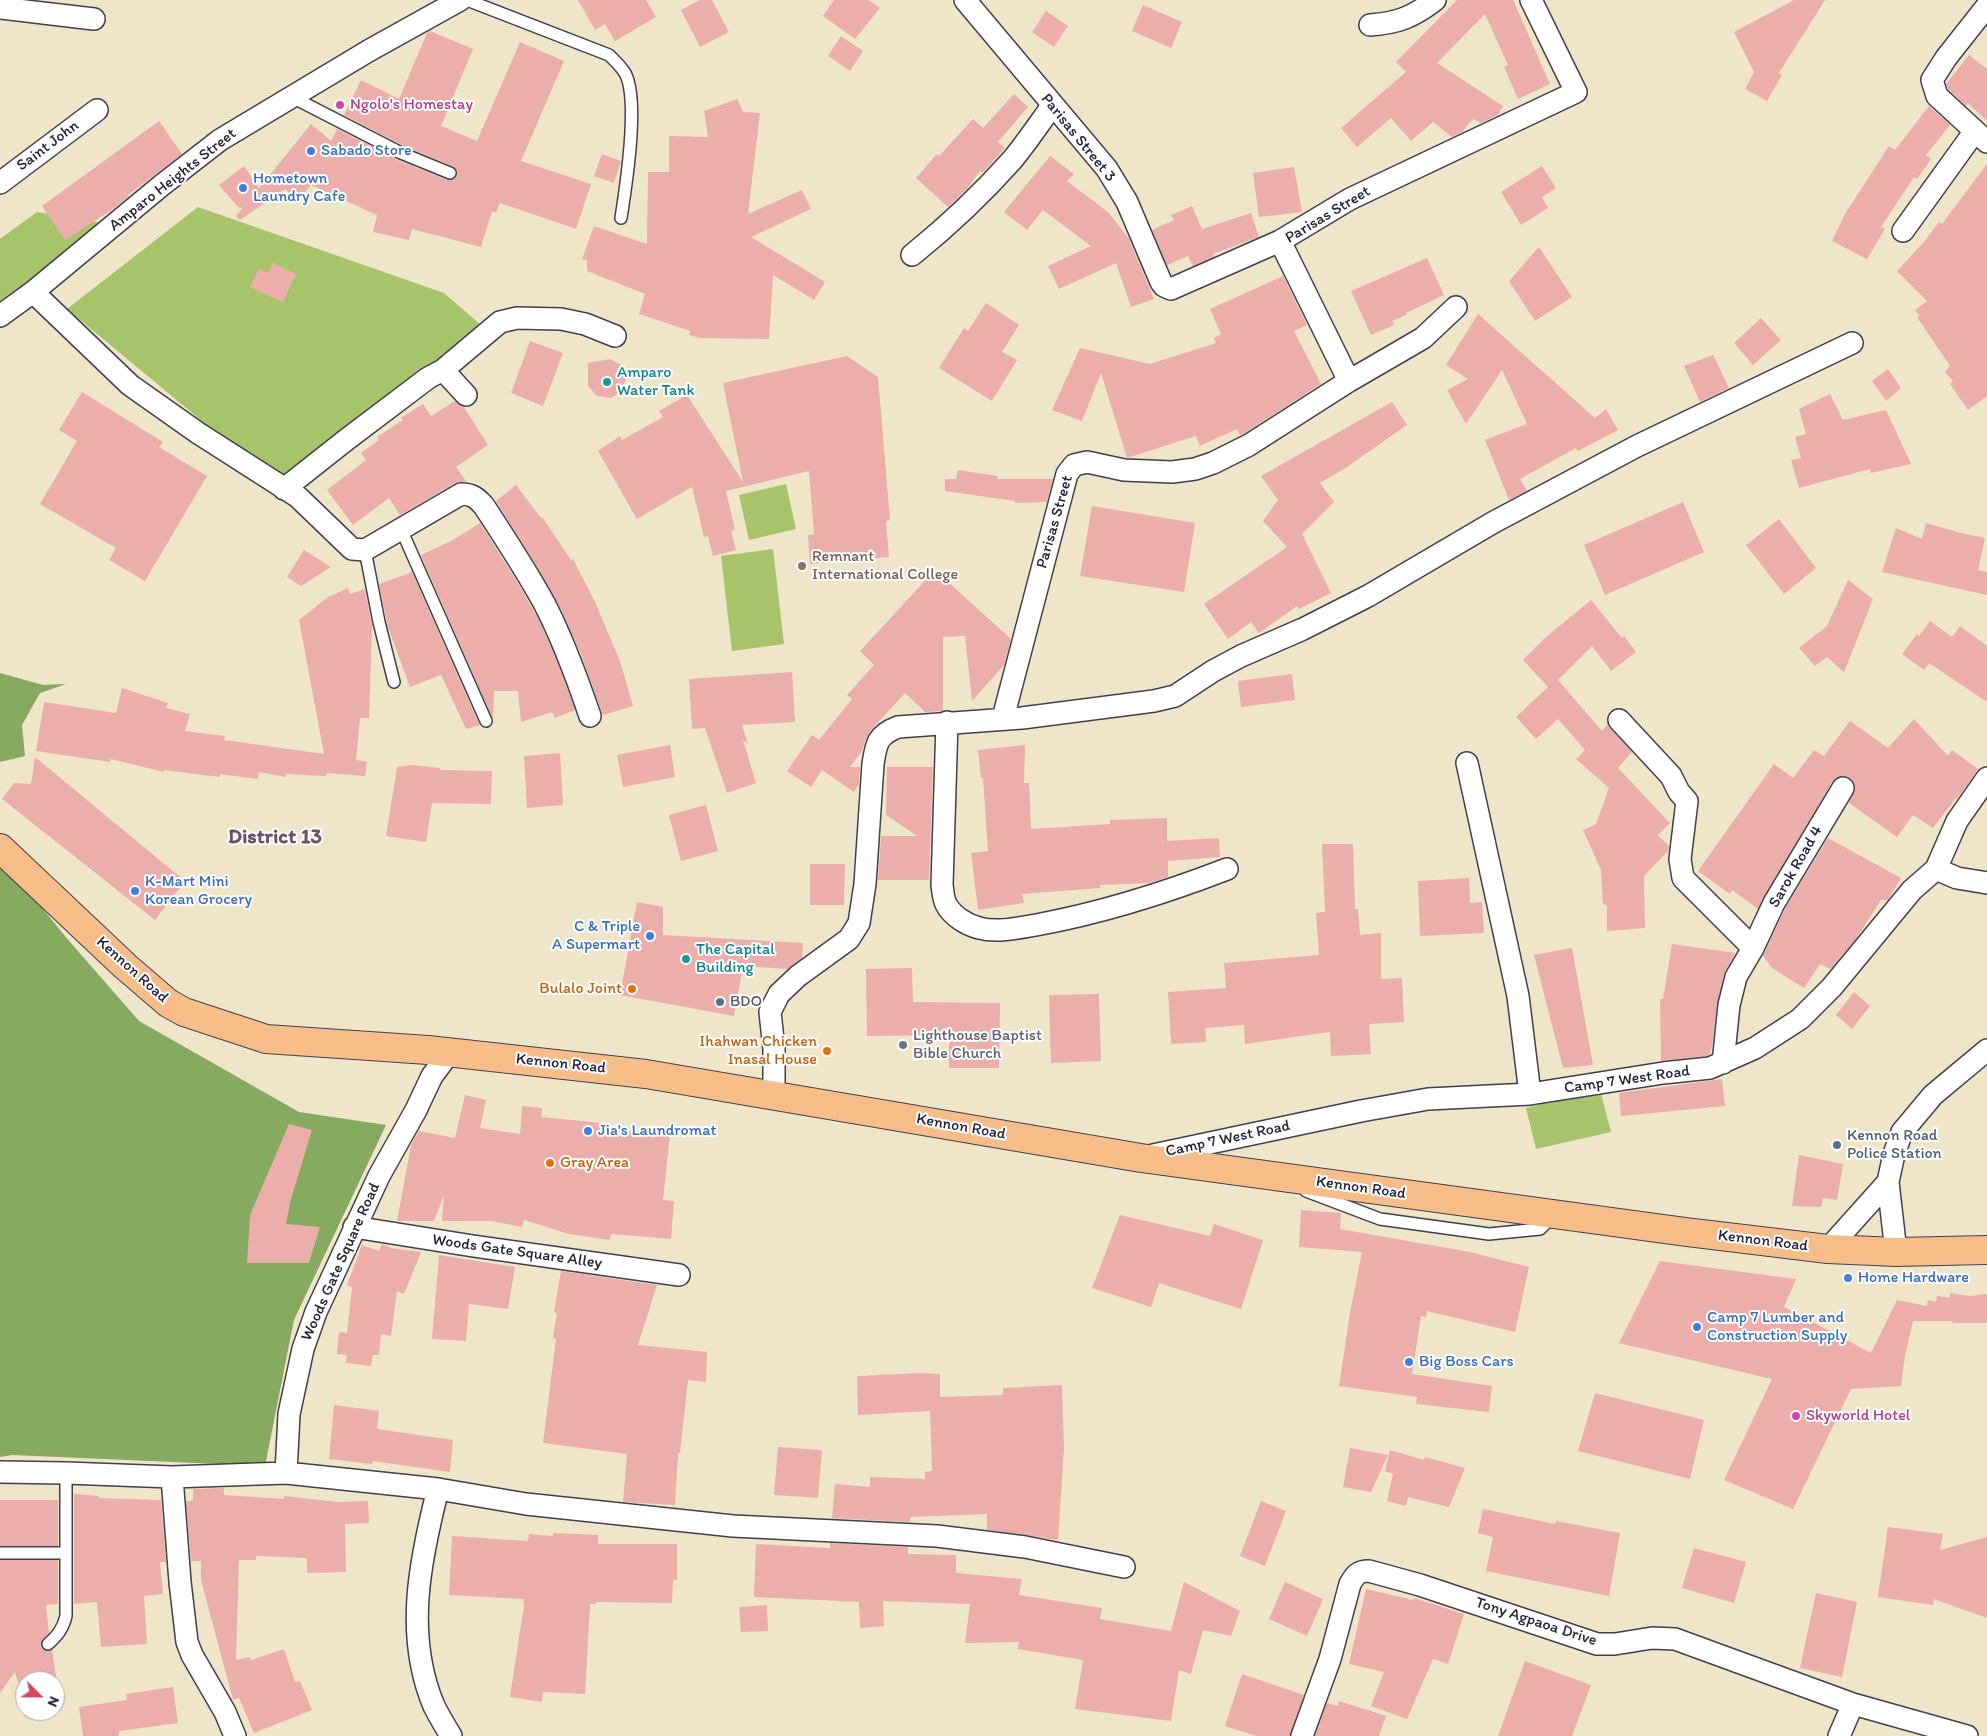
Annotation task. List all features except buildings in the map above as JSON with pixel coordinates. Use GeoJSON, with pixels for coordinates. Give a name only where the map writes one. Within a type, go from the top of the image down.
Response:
{"type":"FeatureCollection","features":[{"type":"Feature","properties":{"kind":"highway","name":"Kennon Road"},"geometry":{"type":"LineString","coordinates":[[0,848],[155,993],[184,1012],[266,1039],[437,1059],[646,1074],[1141,1158],[1554,1215],[1828,1249],[1896,1252],[1987,1250]]}},
{"type":"Feature","properties":{"kind":"street","name":"Amparo Heights Street"},"geometry":{"type":"LineString","coordinates":[[0,316],[34,292],[162,185],[220,140],[370,50],[460,0]]}},
{"type":"Feature","properties":{"kind":"street","name":"Parisas Street 3"},"geometry":{"type":"LineString","coordinates":[[965,0],[1107,170],[1127,202],[1164,286],[1175,288],[1280,241]]}},
{"type":"Feature","properties":{"kind":"street"},"geometry":{"type":"LineString","coordinates":[[1370,25],[1389,24],[1416,14],[1436,0]]}},
{"type":"Feature","properties":{"kind":"street","name":"Parisas Street"},"geometry":{"type":"LineString","coordinates":[[1003,718],[1067,474],[1074,465],[1087,462],[1124,470],[1172,472],[1195,469],[1249,445],[1349,381],[1280,241],[1350,199],[1576,92],[1531,0]]}},
{"type":"Feature","properties":{"kind":"street"},"geometry":{"type":"LineString","coordinates":[[1903,231],[1981,136],[1938,96],[1932,80],[1946,58],[1987,6]]}},
{"type":"Feature","properties":{"kind":"street"},"geometry":{"type":"LineString","coordinates":[[0,8],[94,19]]}},
{"type":"Feature","properties":{"kind":"street"},"geometry":{"type":"LineString","coordinates":[[912,255],[947,226],[1014,158],[1052,106]]}},
{"type":"Feature","properties":{"kind":"street","name":"Saint John"},"geometry":{"type":"LineString","coordinates":[[0,183],[97,110]]}},
{"type":"Feature","properties":{"kind":"street"},"geometry":{"type":"LineString","coordinates":[[34,292],[130,384],[198,433],[307,504],[346,544],[357,550],[365,550],[461,494],[478,499],[510,546],[544,604],[570,658],[590,716]]}},
{"type":"Feature","properties":{"kind":"street"},"geometry":{"type":"LineString","coordinates":[[1349,381],[1423,338],[1456,307]]}},
{"type":"Feature","properties":{"kind":"street"},"geometry":{"type":"LineString","coordinates":[[284,489],[428,378],[443,370],[500,322],[516,318],[561,319],[585,324],[615,336]]}},
{"type":"Feature","properties":{"kind":"street"},"geometry":{"type":"LineString","coordinates":[[774,1095],[774,1049],[770,1012],[779,994],[798,976],[849,940],[859,923],[863,900],[873,764],[876,745],[885,734],[898,727],[1022,718],[1154,701],[1175,696],[1213,671],[1241,656],[1303,629],[1368,596],[1494,522],[1637,446],[1852,342]]}},
{"type":"Feature","properties":{"kind":"street"},"geometry":{"type":"LineString","coordinates":[[443,370],[466,394]]}},
{"type":"Feature","properties":{"kind":"street"},"geometry":{"type":"LineString","coordinates":[[1619,720],[1671,776],[1679,792],[1687,801],[1680,859],[1683,878],[1753,948]]}},
{"type":"Feature","properties":{"kind":"street"},"geometry":{"type":"LineString","coordinates":[[947,722],[942,885],[946,903],[954,914],[967,923],[980,928],[994,930],[1049,922],[1096,912],[1226,869]]}},
{"type":"Feature","properties":{"kind":"street"},"geometry":{"type":"LineString","coordinates":[[1467,762],[1518,996],[1530,1094]]}},
{"type":"Feature","properties":{"kind":"street","name":"Camp 7 West Road"},"geometry":{"type":"LineString","coordinates":[[1141,1158],[1361,1110],[1428,1098],[1530,1094],[1663,1073],[1710,1068],[1723,1063],[1755,1048],[1800,1020],[1832,987],[1912,890],[1936,869],[1956,821],[1987,778]]}},
{"type":"Feature","properties":{"kind":"street","name":"Sarok Road 4"},"geometry":{"type":"LineString","coordinates":[[1723,1063],[1730,1005],[1736,976],[1753,948],[1774,903],[1842,788]]}},
{"type":"Feature","properties":{"kind":"street"},"geometry":{"type":"LineString","coordinates":[[1936,869],[1957,878],[1987,883]]}},
{"type":"Feature","properties":{"kind":"street"},"geometry":{"type":"LineString","coordinates":[[1896,1252],[1888,1182],[1894,1154],[1902,1132],[1933,1095],[1987,1050]]}},
{"type":"Feature","properties":{"kind":"street","name":"Woods Gate Square Road"},"geometry":{"type":"LineString","coordinates":[[286,1474],[289,1414],[303,1348],[316,1312],[379,1176],[416,1110],[437,1059]]}},
{"type":"Feature","properties":{"kind":"street"},"geometry":{"type":"LineString","coordinates":[[1828,1249],[1888,1182]]}},
{"type":"Feature","properties":{"kind":"street","name":"Woods Gate Square Alley"},"geometry":{"type":"LineString","coordinates":[[354,1227],[473,1246],[679,1274]]}},
{"type":"Feature","properties":{"kind":"street"},"geometry":{"type":"LineString","coordinates":[[0,1472],[172,1477],[286,1474],[438,1489],[526,1504],[733,1526],[936,1536],[1025,1546],[1124,1567]]}},
{"type":"Feature","properties":{"kind":"street"},"geometry":{"type":"LineString","coordinates":[[172,1477],[180,1582],[187,1642],[235,1736]]}},
{"type":"Feature","properties":{"kind":"street"},"geometry":{"type":"LineString","coordinates":[[438,1489],[420,1567],[416,1610],[417,1632],[426,1682],[434,1706],[451,1736]]}},
{"type":"Feature","properties":{"kind":"street","name":"Tony Agpaoa Drive"},"geometry":{"type":"LineString","coordinates":[[1302,1736],[1330,1659],[1350,1584],[1354,1576],[1361,1571],[1369,1571],[1403,1580],[1596,1644],[1615,1644],[1652,1638],[1675,1639],[1853,1704],[1967,1736]]}},
{"type":"Feature","properties":{"kind":"street"},"geometry":{"type":"LineString","coordinates":[[1839,1736],[1853,1704]]}},
{"type":"Feature","properties":{"kind":"lane"},"geometry":{"type":"LineString","coordinates":[[467,0],[609,55],[618,63],[626,75],[630,88],[632,107],[626,188],[621,218]]}},
{"type":"Feature","properties":{"kind":"lane"},"geometry":{"type":"LineString","coordinates":[[292,97],[401,153],[450,173]]}},
{"type":"Feature","properties":{"kind":"lane"},"geometry":{"type":"LineString","coordinates":[[401,529],[486,721]]}},
{"type":"Feature","properties":{"kind":"lane"},"geometry":{"type":"LineString","coordinates":[[365,550],[379,622],[394,682]]}},
{"type":"Feature","properties":{"kind":"lane"},"geometry":{"type":"LineString","coordinates":[[48,1644],[58,1636],[66,1616],[66,1473]]}},
{"type":"Feature","properties":{"kind":"lane"},"geometry":{"type":"LineString","coordinates":[[0,1553],[65,1553]]}},
{"type":"Feature","properties":{"kind":"green space"},"geometry":{"type":"Polygon","coordinates":[[[198,207],[444,293],[482,326],[280,486],[67,309],[198,207]]]}},
{"type":"Feature","properties":{"kind":"green space"},"geometry":{"type":"Polygon","coordinates":[[[37,212],[114,225],[0,309],[0,239],[37,212]]]}},
{"type":"Feature","properties":{"kind":"green space"},"geometry":{"type":"Polygon","coordinates":[[[786,484],[796,529],[749,540],[739,495],[786,484]]]}},
{"type":"Feature","properties":{"kind":"green space"},"geometry":{"type":"Polygon","coordinates":[[[773,549],[784,644],[732,651],[721,556],[773,549]]]}},
{"type":"Feature","properties":{"kind":"green space"},"geometry":{"type":"Polygon","coordinates":[[[0,673],[43,685],[66,684],[40,693],[22,725],[25,756],[0,762],[0,673]]]}},
{"type":"Feature","properties":{"kind":"green space"},"geometry":{"type":"Polygon","coordinates":[[[0,866],[23,885],[139,1021],[299,1112],[386,1125],[294,1320],[265,1466],[12,1455],[0,1457],[0,866]]]}},
{"type":"Feature","properties":{"kind":"green space"},"geometry":{"type":"Polygon","coordinates":[[[1600,1090],[1611,1132],[1536,1149],[1526,1108],[1600,1090]]]}},
{"type":"Feature","properties":{"kind":"place","name":"Ngolo's Homestay"},"geometry":{"type":"Point","coordinates":[340,105]}},
{"type":"Feature","properties":{"kind":"place","name":"Sabado Store"},"geometry":{"type":"Point","coordinates":[311,151]}},
{"type":"Feature","properties":{"kind":"place","name":"Hometown Laundry Cafe"},"geometry":{"type":"Point","coordinates":[243,188]}},
{"type":"Feature","properties":{"kind":"place","name":"Amparo Water Tank"},"geometry":{"type":"Point","coordinates":[607,382]}},
{"type":"Feature","properties":{"kind":"place","name":"Remnant International College"},"geometry":{"type":"Point","coordinates":[802,566]}},
{"type":"Feature","properties":{"kind":"place","name":"K-Mart Mini Korean Grocery"},"geometry":{"type":"Point","coordinates":[135,891]}},
{"type":"Feature","properties":{"kind":"place","name":"C & Triple A Supermart"},"geometry":{"type":"Point","coordinates":[650,936]}},
{"type":"Feature","properties":{"kind":"place","name":"The Capital Building"},"geometry":{"type":"Point","coordinates":[686,959]}},
{"type":"Feature","properties":{"kind":"place","name":"Bulalo Joint"},"geometry":{"type":"Point","coordinates":[632,989]}},
{"type":"Feature","properties":{"kind":"place","name":"BDO"},"geometry":{"type":"Point","coordinates":[720,1002]}},
{"type":"Feature","properties":{"kind":"place","name":"Lighthouse Baptist Bible Church"},"geometry":{"type":"Point","coordinates":[903,1045]}},
{"type":"Feature","properties":{"kind":"place","name":"Ihahwan Chicken Inasal House"},"geometry":{"type":"Point","coordinates":[827,1051]}},
{"type":"Feature","properties":{"kind":"place","name":"Jia's Laundromat"},"geometry":{"type":"Point","coordinates":[588,1131]}},
{"type":"Feature","properties":{"kind":"place","name":"Kennon Road Police Station"},"geometry":{"type":"Point","coordinates":[1837,1145]}},
{"type":"Feature","properties":{"kind":"place","name":"Gray Area"},"geometry":{"type":"Point","coordinates":[550,1163]}},
{"type":"Feature","properties":{"kind":"place","name":"Home Hardware"},"geometry":{"type":"Point","coordinates":[1848,1278]}},
{"type":"Feature","properties":{"kind":"place","name":"Camp 7 Lumber and Construction Supply"},"geometry":{"type":"Point","coordinates":[1697,1327]}},
{"type":"Feature","properties":{"kind":"place","name":"Big Boss Cars"},"geometry":{"type":"Point","coordinates":[1409,1362]}},
{"type":"Feature","properties":{"kind":"place","name":"Skyworld Hotel"},"geometry":{"type":"Point","coordinates":[1796,1416]}},
{"type":"Feature","properties":{"kind":"district","name":"District 13"},"geometry":{"type":"Point","coordinates":[275,838]}}]}
